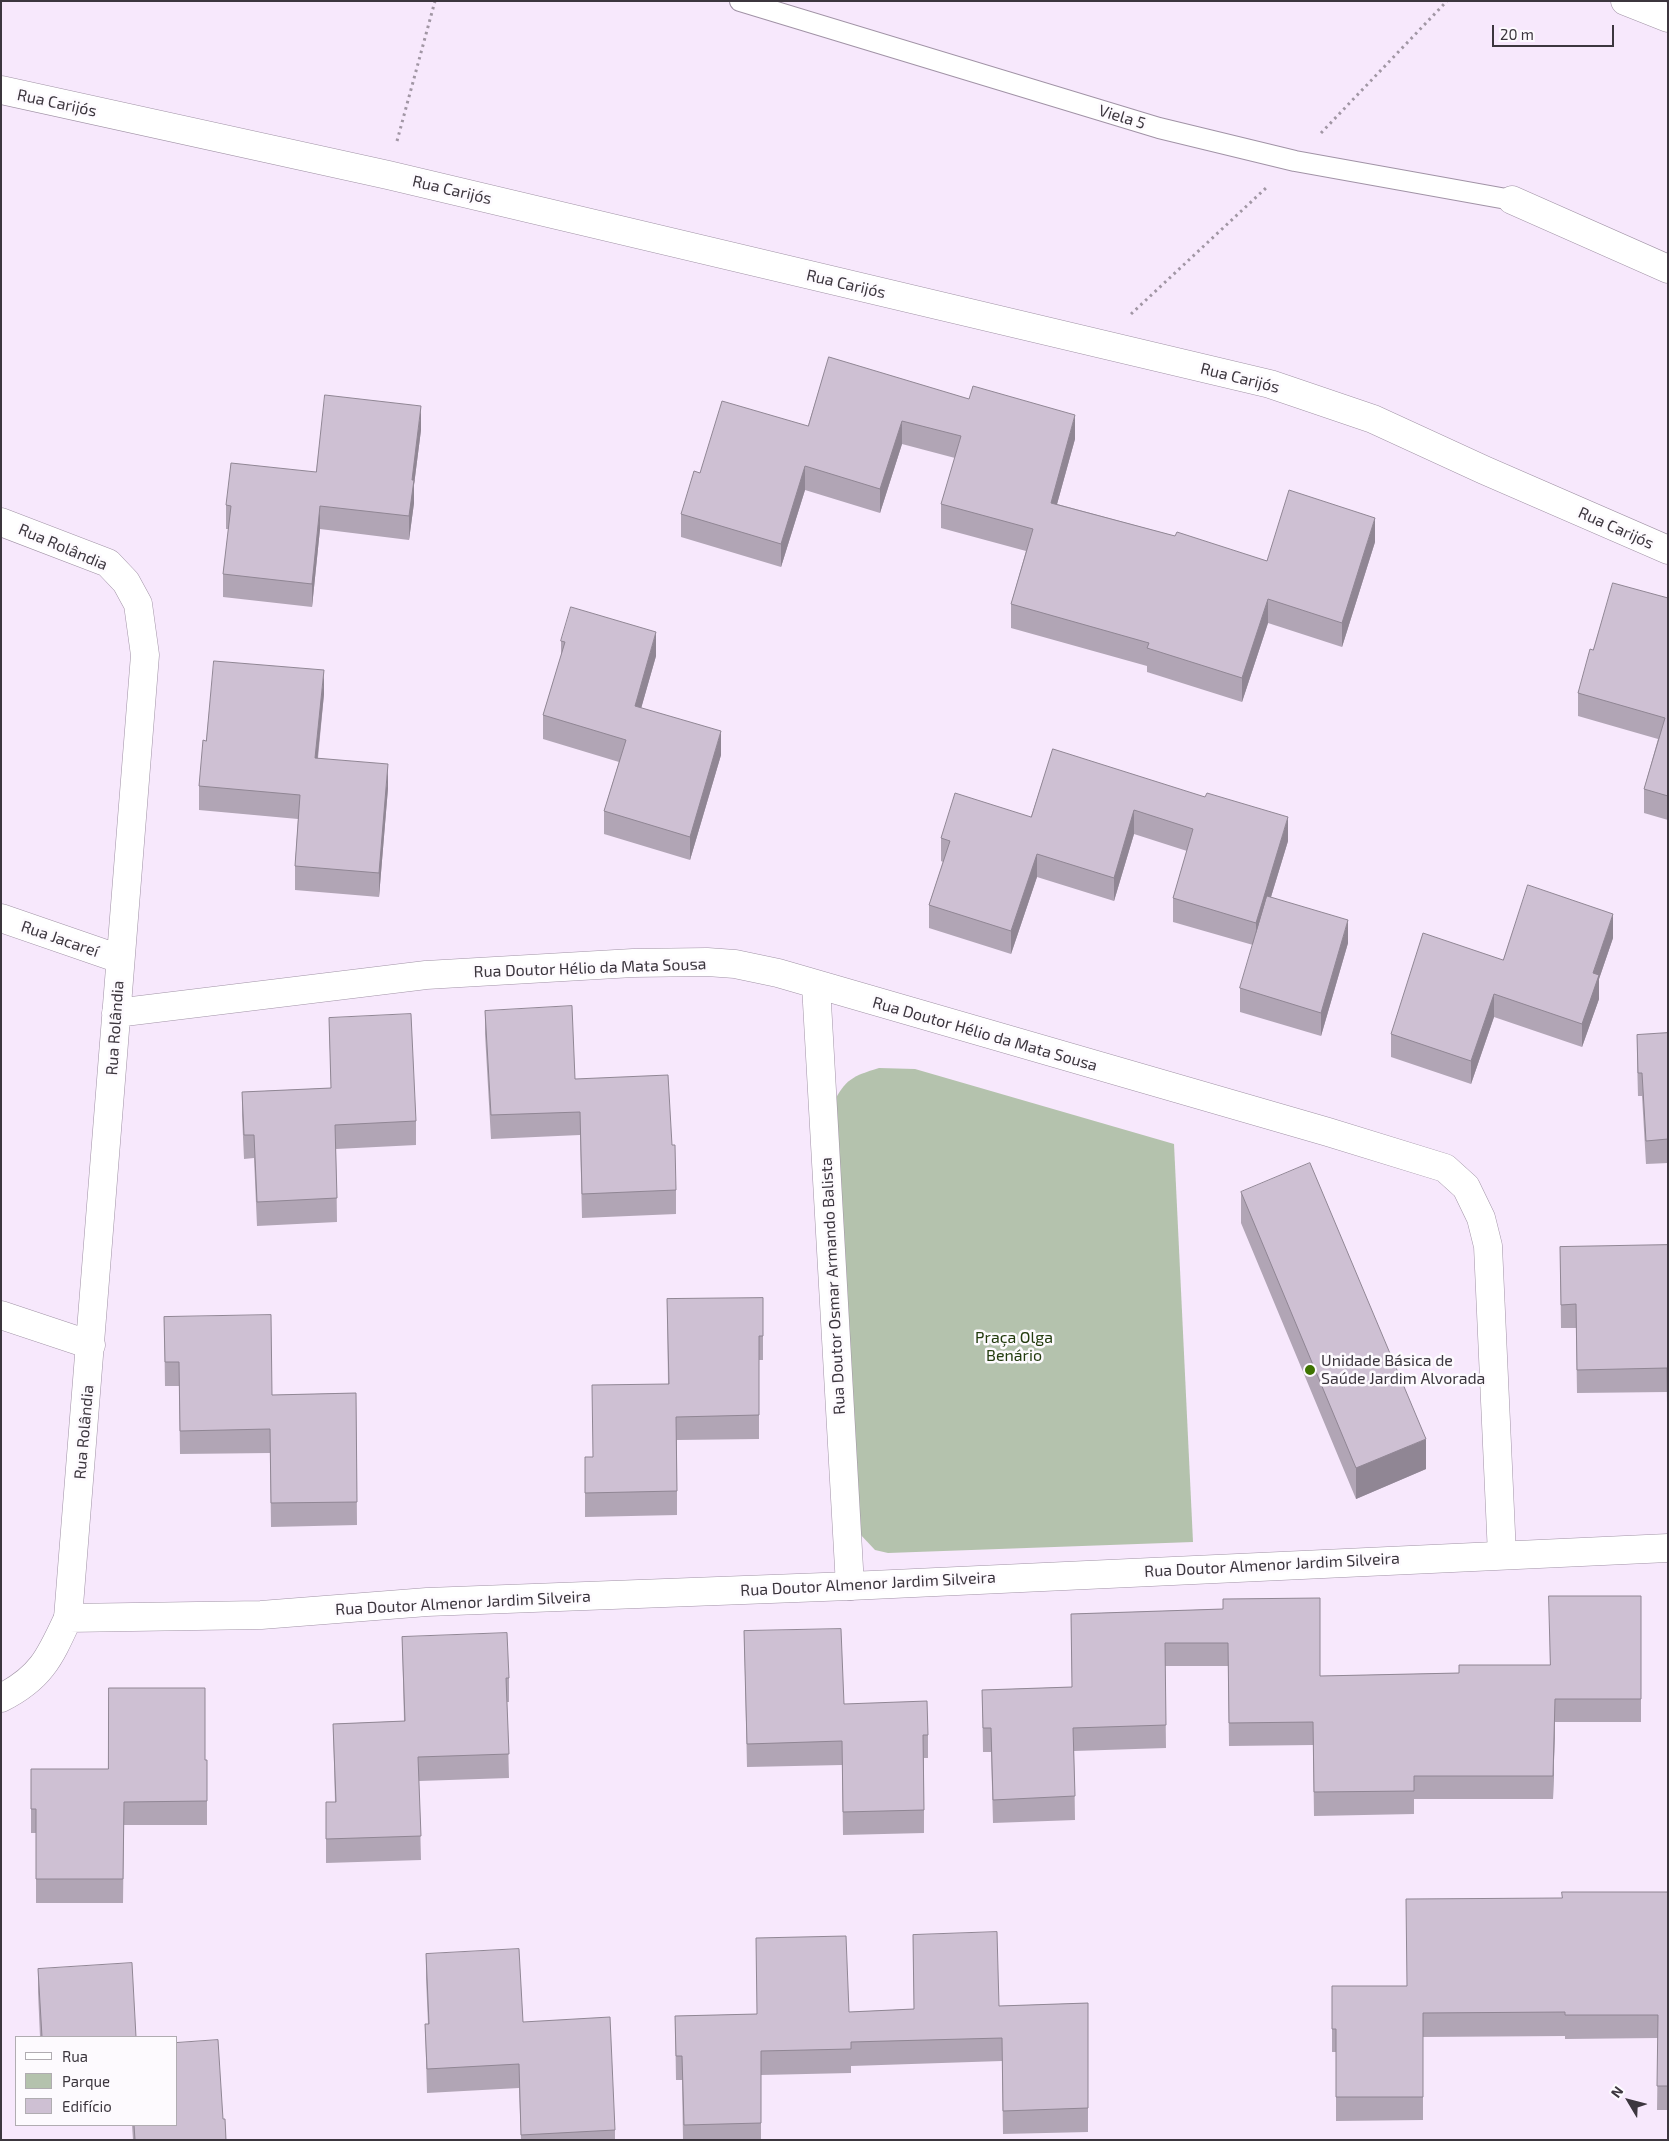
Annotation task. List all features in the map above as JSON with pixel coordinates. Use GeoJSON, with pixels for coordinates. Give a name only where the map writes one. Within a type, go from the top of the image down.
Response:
{"type":"FeatureCollection","features":[{"type":"Feature","properties":{"kind":"street"},"geometry":{"type":"LineString","coordinates":[[1625,1],[1668,18]]}},
{"type":"Feature","properties":{"kind":"street","name":"Rua Carijós"},"geometry":{"type":"LineString","coordinates":[[1,90],[388,175],[1270,384],[1373,419],[1484,470],[1668,550]]}},
{"type":"Feature","properties":{"kind":"street"},"geometry":{"type":"LineString","coordinates":[[1512,200],[1668,269]]}},
{"type":"Feature","properties":{"kind":"street","name":"Rua Rolândia"},"geometry":{"type":"LineString","coordinates":[[1,522],[108,563],[126,582],[138,604],[145,655],[68,1618]]}},
{"type":"Feature","properties":{"kind":"street","name":"Rua Jacareí"},"geometry":{"type":"LineString","coordinates":[[1,918],[120,959]]}},
{"type":"Feature","properties":{"kind":"street","name":"Rua Doutor Hélio da Mata Sousa"},"geometry":{"type":"LineString","coordinates":[[116,1013],[426,975],[633,963],[707,962],[735,964],[816,985],[1328,1132],[1445,1168],[1466,1187],[1481,1218],[1488,1246],[1502,1555]]}},
{"type":"Feature","properties":{"kind":"street","name":"Rua Doutor Osmar Armando Balista"},"geometry":{"type":"LineString","coordinates":[[816,985],[850,1586]]}},
{"type":"Feature","properties":{"kind":"street"},"geometry":{"type":"LineString","coordinates":[[1,1315],[91,1345]]}},
{"type":"Feature","properties":{"kind":"street","name":"Rua Doutor Almenor Jardim Silveira"},"geometry":{"type":"LineString","coordinates":[[68,1618],[261,1615],[427,1602],[850,1586],[1668,1548]]}},
{"type":"Feature","properties":{"kind":"street"},"geometry":{"type":"LineString","coordinates":[[1,1698],[20,1688],[48,1660],[68,1618]]}},
{"type":"Feature","properties":{"kind":"lane","name":"Viela 5"},"geometry":{"type":"LineString","coordinates":[[740,1],[1159,128],[1295,161],[1512,200]]}},
{"type":"Feature","properties":{"kind":"path"},"geometry":{"type":"LineString","coordinates":[[388,175],[435,1]]}},
{"type":"Feature","properties":{"kind":"green space","name":"Praça Olga Benário"},"geometry":{"type":"Polygon","coordinates":[[[879,1068],[915,1069],[1174,1144],[1193,1542],[888,1553],[875,1550],[859,1533],[833,1104],[846,1084],[856,1076],[879,1068]]]}},
{"type":"Feature","properties":{"kind":"building"},"geometry":{"type":"Polygon","coordinates":[[[829,357],[969,399],[973,386],[1075,415],[1051,503],[1175,536],[1177,532],[1267,561],[1289,490],[1375,518],[1342,623],[1268,599],[1242,678],[1147,648],[1149,643],[1011,604],[1033,529],[941,504],[961,436],[902,421],[880,489],[805,466],[781,544],[681,514],[694,471],[700,473],[722,401],[808,426],[829,357]]]}},
{"type":"Feature","properties":{"kind":"building"},"geometry":{"type":"Polygon","coordinates":[[[325,395],[421,406],[409,516],[320,506],[312,584],[223,574],[231,506],[226,505],[231,463],[316,472],[325,395]]]}},
{"type":"Feature","properties":{"kind":"building"},"geometry":{"type":"Polygon","coordinates":[[[1613,583],[1668,598],[1668,796],[1644,789],[1665,718],[1578,693],[1590,649],[1593,650],[1613,583]]]}},
{"type":"Feature","properties":{"kind":"building"},"geometry":{"type":"Polygon","coordinates":[[[571,607],[656,632],[635,706],[721,731],[690,837],[604,811],[626,740],[543,715],[565,642],[561,641],[571,607]]]}},
{"type":"Feature","properties":{"kind":"building"},"geometry":{"type":"Polygon","coordinates":[[[214,661],[324,670],[315,758],[388,764],[379,873],[295,866],[300,795],[199,786],[203,740],[206,741],[214,661]]]}},
{"type":"Feature","properties":{"kind":"building"},"geometry":{"type":"Polygon","coordinates":[[[1053,749],[1205,797],[1207,793],[1288,817],[1256,923],[1173,898],[1193,829],[1134,810],[1114,878],[1037,854],[1011,931],[929,905],[950,841],[941,838],[955,793],[1031,817],[1053,749]]]}},
{"type":"Feature","properties":{"kind":"building"},"geometry":{"type":"Polygon","coordinates":[[[1528,885],[1613,914],[1593,973],[1599,975],[1582,1024],[1494,994],[1471,1061],[1391,1034],[1423,933],[1503,960],[1528,885]]]}},
{"type":"Feature","properties":{"kind":"building"},"geometry":{"type":"Polygon","coordinates":[[[1267,896],[1348,920],[1321,1013],[1240,988],[1267,896]]]}},
{"type":"Feature","properties":{"kind":"building"},"geometry":{"type":"Polygon","coordinates":[[[572,1006],[575,1079],[668,1075],[672,1145],[675,1145],[676,1190],[582,1194],[580,1112],[491,1115],[485,1011],[572,1006]]]}},
{"type":"Feature","properties":{"kind":"building"},"geometry":{"type":"Polygon","coordinates":[[[411,1014],[416,1121],[335,1125],[337,1198],[257,1202],[254,1135],[244,1135],[242,1092],[331,1088],[329,1018],[411,1014]]]}},
{"type":"Feature","properties":{"kind":"building"},"geometry":{"type":"Polygon","coordinates":[[[1668,1033],[1668,1139],[1646,1141],[1642,1073],[1638,1073],[1637,1035],[1668,1033]]]}},
{"type":"Feature","properties":{"kind":"building"},"geometry":{"type":"Polygon","coordinates":[[[1310,1163],[1426,1439],[1356,1468],[1241,1192],[1310,1163]]]}},
{"type":"Feature","properties":{"kind":"building"},"geometry":{"type":"Polygon","coordinates":[[[1668,1245],[1668,1437],[1667,1368],[1577,1370],[1576,1304],[1561,1305],[1560,1247],[1668,1245]]]}},
{"type":"Feature","properties":{"kind":"building"},"geometry":{"type":"Polygon","coordinates":[[[763,1298],[763,1336],[759,1336],[759,1415],[676,1417],[677,1491],[585,1493],[585,1457],[593,1457],[592,1385],[669,1384],[667,1299],[763,1298]]]}},
{"type":"Feature","properties":{"kind":"building"},"geometry":{"type":"Polygon","coordinates":[[[271,1315],[272,1395],[356,1393],[357,1502],[271,1503],[270,1429],[180,1431],[179,1362],[165,1362],[164,1317],[271,1315]]]}},
{"type":"Feature","properties":{"kind":"building"},"geometry":{"type":"Polygon","coordinates":[[[1549,1596],[1641,1596],[1641,1699],[1555,1699],[1553,1776],[1414,1776],[1414,1791],[1314,1792],[1313,1722],[1229,1723],[1228,1643],[1165,1643],[1166,1725],[1073,1728],[1075,1796],[993,1800],[991,1728],[983,1728],[982,1690],[1072,1687],[1071,1614],[1223,1609],[1223,1599],[1320,1598],[1320,1676],[1459,1673],[1459,1665],[1550,1665],[1549,1596]]]}},
{"type":"Feature","properties":{"kind":"building"},"geometry":{"type":"Polygon","coordinates":[[[841,1629],[844,1704],[927,1701],[928,1735],[923,1735],[924,1810],[843,1812],[842,1741],[747,1744],[744,1631],[841,1629]]]}},
{"type":"Feature","properties":{"kind":"building"},"geometry":{"type":"Polygon","coordinates":[[[507,1633],[509,1678],[506,1678],[509,1754],[418,1757],[421,1836],[326,1839],[326,1802],[336,1802],[333,1724],[405,1721],[402,1637],[507,1633]]]}},
{"type":"Feature","properties":{"kind":"building"},"geometry":{"type":"Polygon","coordinates":[[[109,1688],[205,1688],[207,1801],[124,1802],[123,1879],[36,1879],[36,1809],[31,1809],[31,1769],[108,1769],[109,1688]]]}},
{"type":"Feature","properties":{"kind":"building"},"geometry":{"type":"Polygon","coordinates":[[[1562,1892],[1668,1892],[1668,2086],[1657,2086],[1658,2015],[1565,2015],[1565,2012],[1423,2013],[1423,2097],[1336,2097],[1336,2029],[1332,2029],[1332,1986],[1407,1986],[1406,1899],[1562,1898],[1562,1892]]]}},
{"type":"Feature","properties":{"kind":"building"},"geometry":{"type":"Polygon","coordinates":[[[997,1932],[999,2006],[1088,2003],[1088,2108],[1003,2111],[1002,2038],[851,2042],[851,2049],[761,2051],[761,2123],[684,2125],[682,2056],[676,2056],[675,2016],[757,2014],[756,1938],[846,1936],[849,2012],[914,2009],[913,1935],[997,1932]]]}},
{"type":"Feature","properties":{"kind":"building"},"geometry":{"type":"Polygon","coordinates":[[[519,1949],[523,2022],[610,2017],[615,2130],[521,2135],[519,2064],[427,2069],[425,2024],[429,2024],[426,1954],[519,1949]]]}},
{"type":"Feature","properties":{"kind":"building"},"geometry":{"type":"Polygon","coordinates":[[[132,1963],[136,2036],[42,2036],[38,1969],[132,1963]]]}},
{"type":"Feature","properties":{"kind":"building"},"geometry":{"type":"Polygon","coordinates":[[[218,2040],[226,2140],[135,2140],[134,2126],[178,2126],[178,2043],[218,2040]]]}},
{"type":"Feature","properties":{"kind":"place","name":"Unidade Básica de Saúde Jardim Alvorada"},"geometry":{"type":"Point","coordinates":[1310,1370]}}]}
